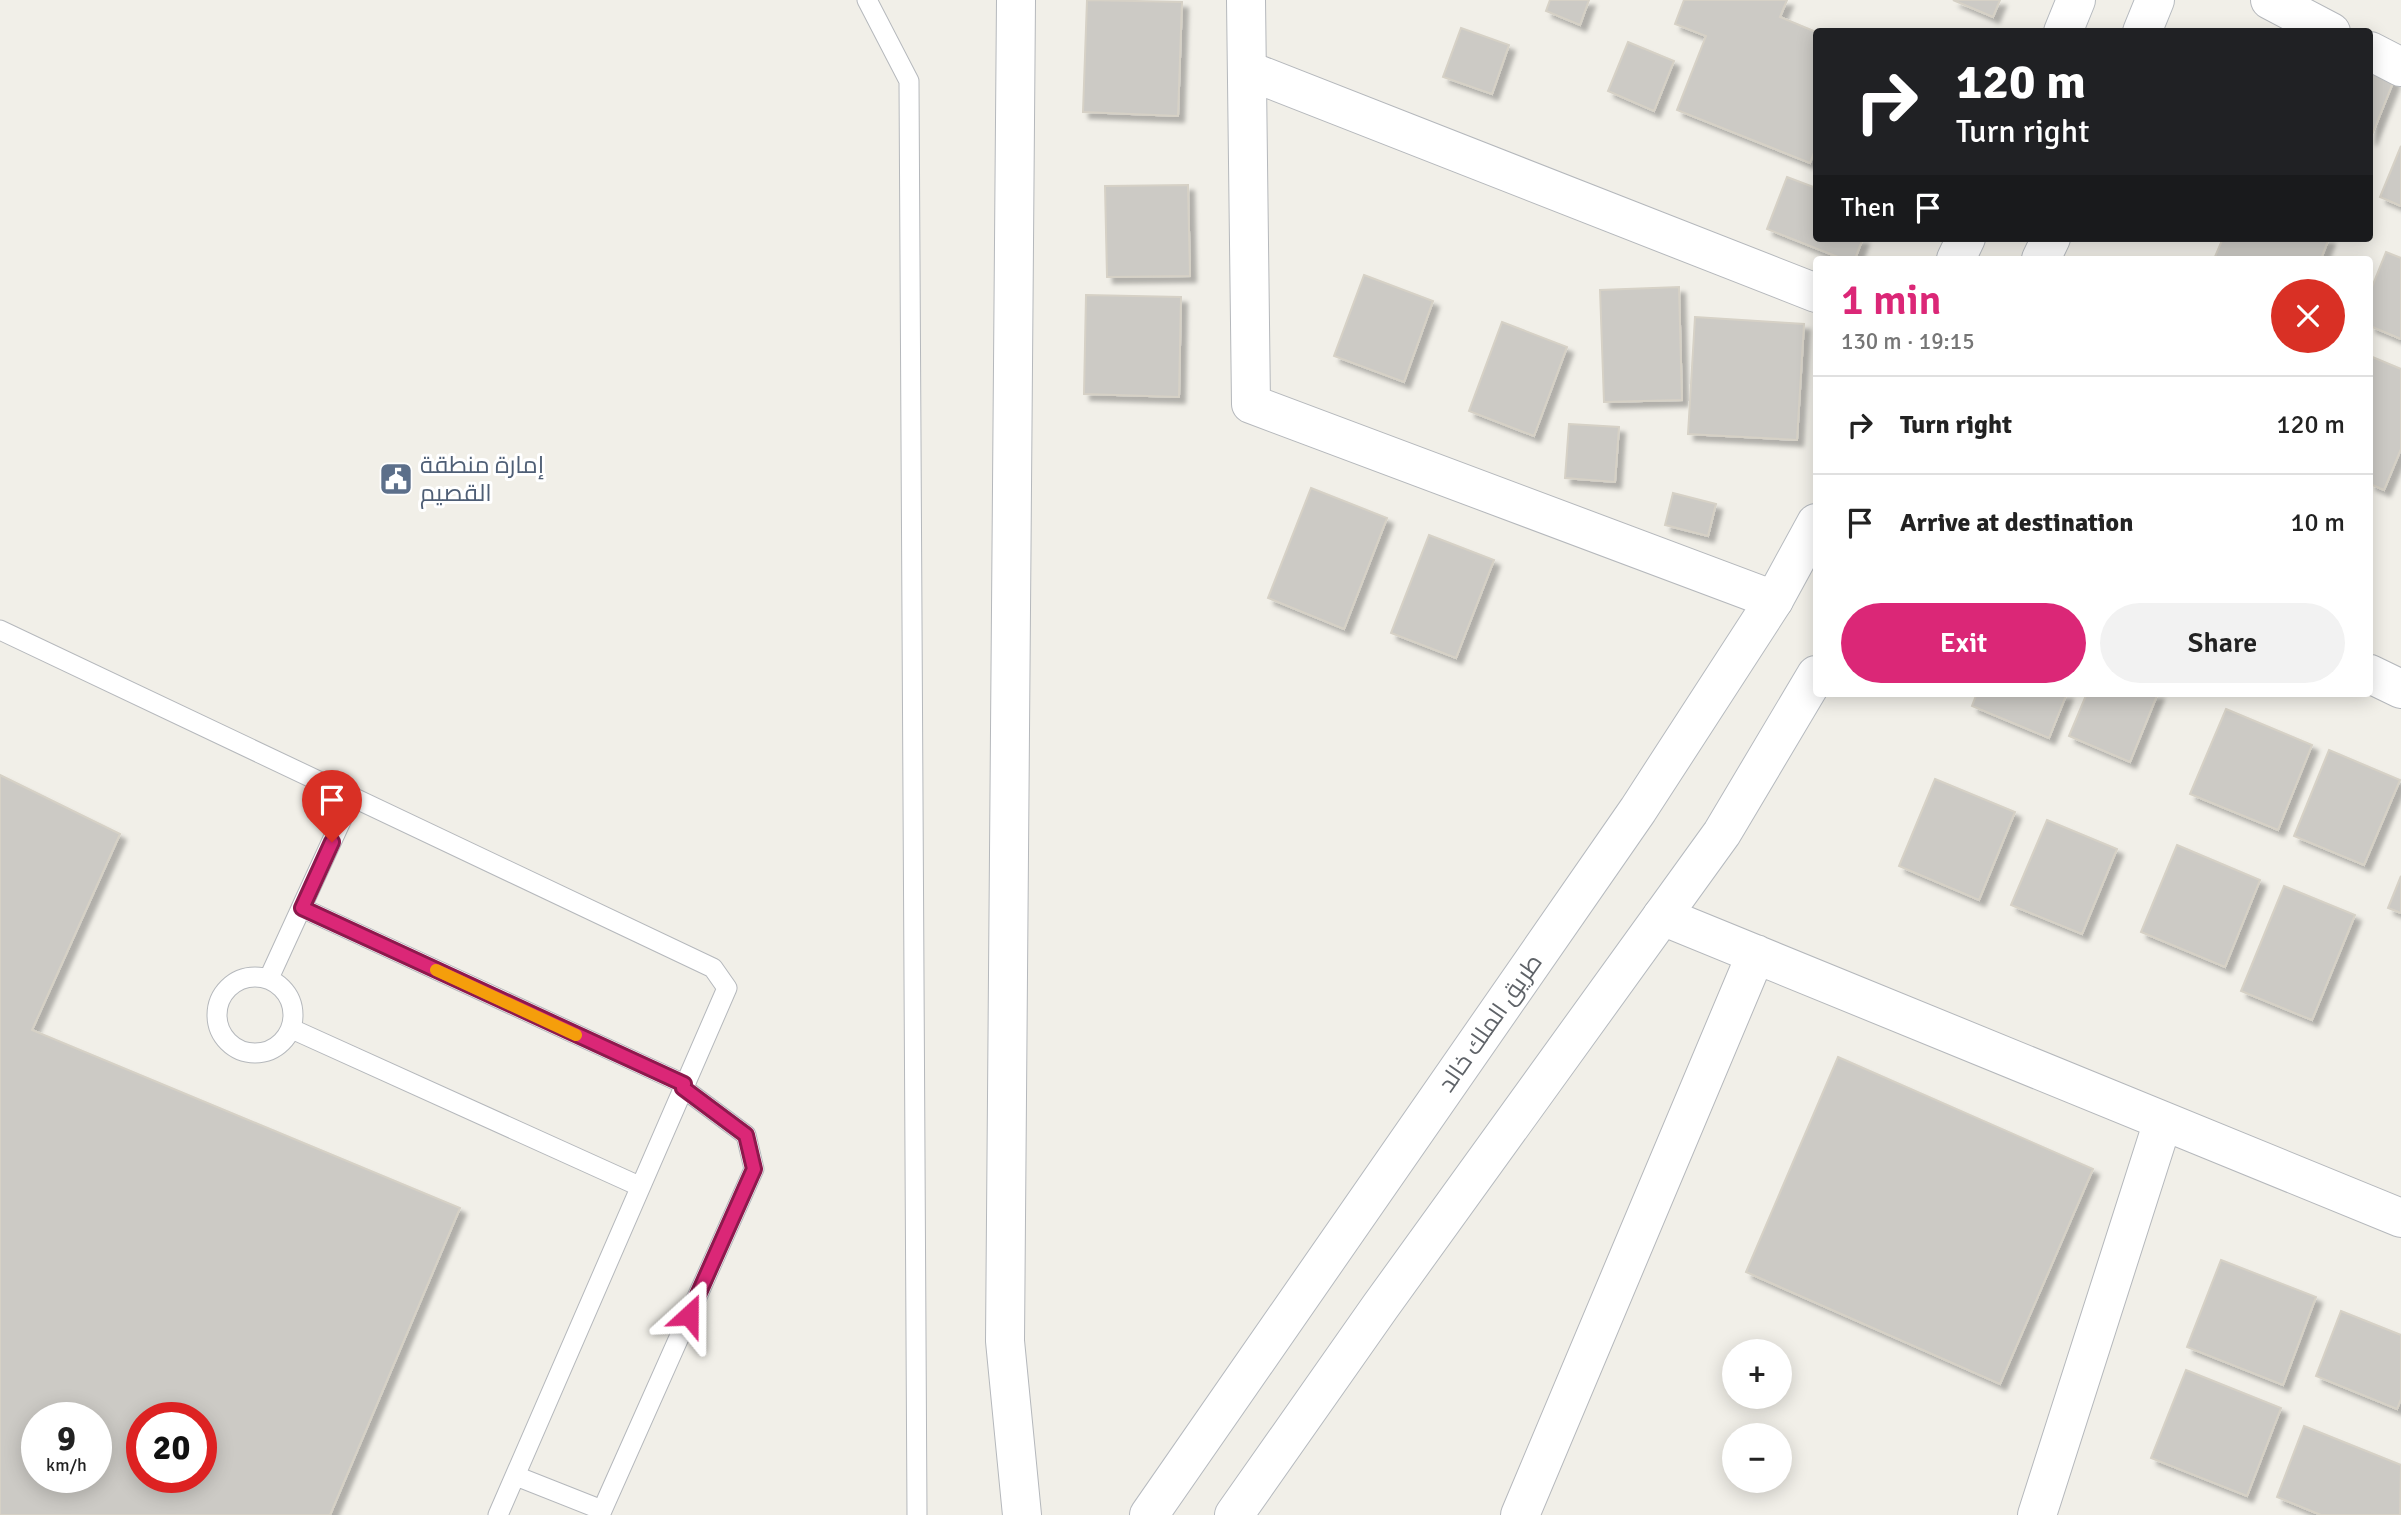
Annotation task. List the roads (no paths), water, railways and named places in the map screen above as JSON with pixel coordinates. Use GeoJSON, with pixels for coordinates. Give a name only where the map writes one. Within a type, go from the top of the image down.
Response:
{"type":"FeatureCollection","features":[{"type":"Feature","properties":{"kind":"street"},"geometry":{"type":"LineString","coordinates":[[1016,0],[1005,1341],[1022,1515]]}},
{"type":"Feature","properties":{"kind":"street"},"geometry":{"type":"LineString","coordinates":[[1246,0],[1251,404],[1774,600]]}},
{"type":"Feature","properties":{"kind":"street"},"geometry":{"type":"LineString","coordinates":[[2065,28],[2076,0]]}},
{"type":"Feature","properties":{"kind":"street"},"geometry":{"type":"LineString","coordinates":[[2144,28],[2155,0]]}},
{"type":"Feature","properties":{"kind":"street"},"geometry":{"type":"LineString","coordinates":[[2270,0],[2324,28]]}},
{"type":"Feature","properties":{"kind":"street"},"geometry":{"type":"LineString","coordinates":[[2373,53],[2401,67]]}},
{"type":"Feature","properties":{"kind":"street"},"geometry":{"type":"LineString","coordinates":[[1247,70],[1813,292]]}},
{"type":"Feature","properties":{"kind":"street","name":"طريق الملك خالد"},"geometry":{"type":"LineString","coordinates":[[1149,1515],[1638,810],[1774,600],[1813,528]]}},
{"type":"Feature","properties":{"kind":"street"},"geometry":{"type":"LineString","coordinates":[[1234,1515],[1722,833],[1813,681]]}},
{"type":"Feature","properties":{"kind":"street"},"geometry":{"type":"LineString","coordinates":[[1662,916],[2401,1218]]}},
{"type":"Feature","properties":{"kind":"street"},"geometry":{"type":"LineString","coordinates":[[1520,1515],[1756,954]]}},
{"type":"Feature","properties":{"kind":"street"},"geometry":{"type":"LineString","coordinates":[[2037,1515],[2163,1121]]}},
{"type":"Feature","properties":{"kind":"lane"},"geometry":{"type":"LineString","coordinates":[[867,0],[909,81],[917,1515]]}},
{"type":"Feature","properties":{"kind":"lane"},"geometry":{"type":"LineString","coordinates":[[0,630],[713,968],[727,988],[498,1515]]}},
{"type":"Feature","properties":{"kind":"lane"},"geometry":{"type":"LineString","coordinates":[[269,978],[352,797]]}},
{"type":"Feature","properties":{"kind":"lane"},"geometry":{"type":"LineString","coordinates":[[302,908],[683,1086],[746,1135],[754,1169],[601,1513],[516,1476]]}},
{"type":"Feature","properties":{"kind":"lane"},"geometry":{"type":"LineString","coordinates":[[249,976],[269,978],[286,990],[294,1009],[292,1029],[280,1045],[262,1053],[242,1051],[225,1040],[217,1021],[219,1001],[230,984],[249,976]]}},
{"type":"Feature","properties":{"kind":"lane"},"geometry":{"type":"LineString","coordinates":[[292,1029],[639,1186]]}},
{"type":"Feature","properties":{"kind":"place","name":"إمارة منطقة القصيم"},"geometry":{"type":"Point","coordinates":[396,479]}}]}
